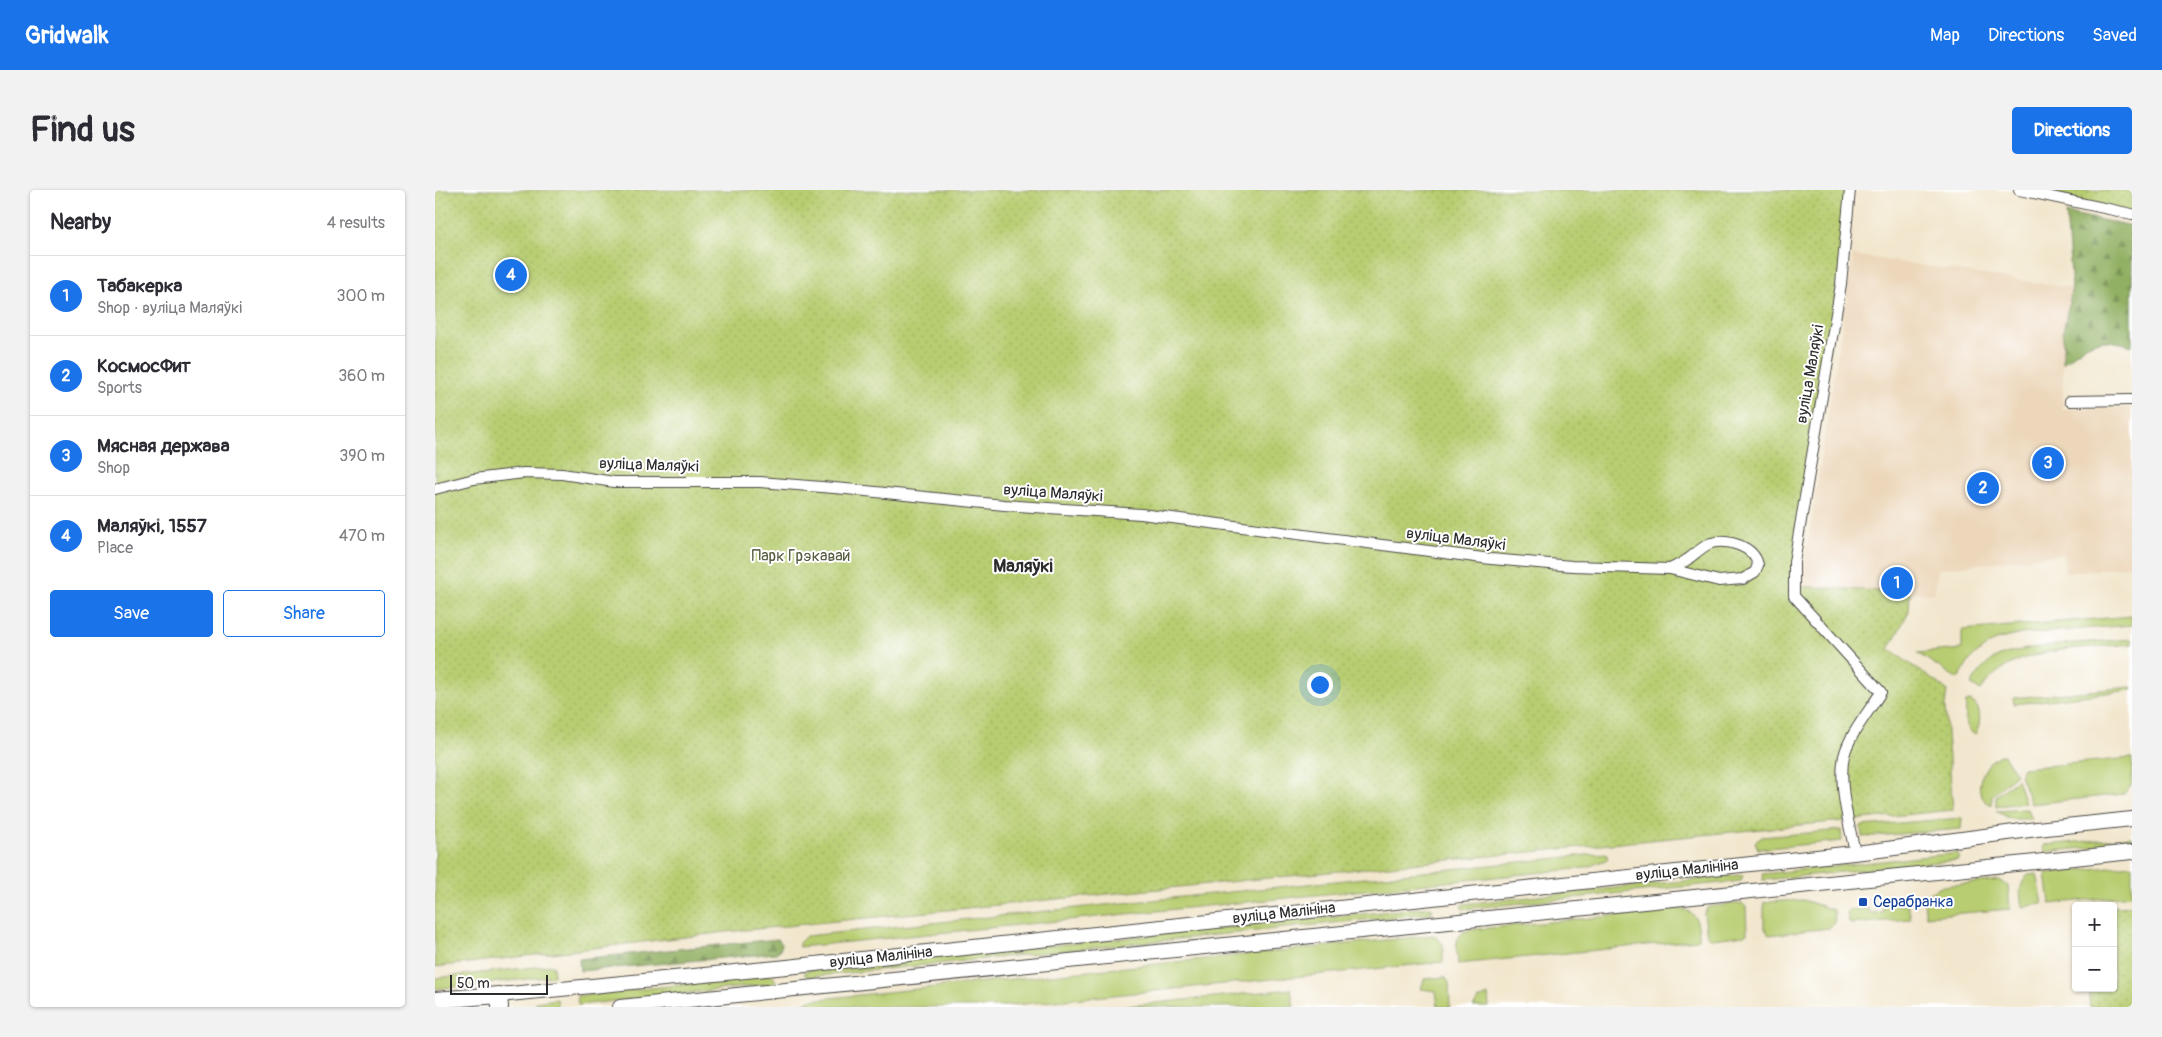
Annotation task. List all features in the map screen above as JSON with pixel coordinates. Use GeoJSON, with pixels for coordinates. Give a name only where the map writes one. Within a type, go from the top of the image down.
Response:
{"type":"FeatureCollection","features":[{"type":"Feature","properties":{"kind":"main road","name":"вуліца Малініна"},"geometry":{"type":"LineString","coordinates":[[435,1000],[499,1001],[787,967],[1855,852],[2132,819]]}},
{"type":"Feature","properties":{"kind":"main road","name":"вуліца Малініна"},"geometry":{"type":"LineString","coordinates":[[620,1007],[2132,852]]}},
{"type":"Feature","properties":{"kind":"street","name":"вуліца Маляўкі"},"geometry":{"type":"LineString","coordinates":[[1850,190],[1841,284],[1794,562],[1794,596],[1881,692],[1844,755],[1842,776],[1855,852]]}},
{"type":"Feature","properties":{"kind":"street"},"geometry":{"type":"LineString","coordinates":[[2019,190],[2132,214]]}},
{"type":"Feature","properties":{"kind":"street"},"geometry":{"type":"LineString","coordinates":[[2070,402],[2132,400]]}},
{"type":"Feature","properties":{"kind":"street","name":"вуліца Маляўкі"},"geometry":{"type":"LineString","coordinates":[[435,489],[474,479],[524,473],[562,474],[614,482],[760,482],[1004,505],[1141,514],[1491,559],[1573,566],[1670,568],[1703,578],[1730,581],[1743,579],[1755,572],[1758,564],[1756,558],[1748,550],[1738,545],[1724,543],[1710,544],[1670,568]]}},
{"type":"Feature","properties":{"kind":"shaded area"},"geometry":{"type":"Polygon","coordinates":[[[1853,255],[2071,288],[2063,332],[2063,409],[2132,408],[2132,566],[2065,573],[2063,554],[1938,569],[1934,594],[1803,587],[1804,566],[1853,255]]]}},
{"type":"Feature","properties":{"kind":"green space","name":"Парк Грэкавай"},"geometry":{"type":"Polygon","coordinates":[[[435,190],[1852,190],[1795,586],[1910,593],[1909,611],[1889,649],[1947,690],[1945,707],[1953,810],[726,932],[435,967],[435,190]]]}},
{"type":"Feature","properties":{"kind":"green space"},"geometry":{"type":"Polygon","coordinates":[[[2034,190],[2132,190],[2132,213],[2034,190]]]}},
{"type":"Feature","properties":{"kind":"green space"},"geometry":{"type":"Polygon","coordinates":[[[2066,213],[2132,226],[2132,346],[2111,341],[2095,342],[2087,345],[2063,363],[2063,332],[2072,287],[2066,213]]]}},
{"type":"Feature","properties":{"kind":"green space"},"geometry":{"type":"Polygon","coordinates":[[[2132,616],[2132,625],[2021,634],[1996,640],[1970,660],[1958,679],[1917,653],[1962,649],[1962,630],[2132,616]]]}},
{"type":"Feature","properties":{"kind":"green space"},"geometry":{"type":"Polygon","coordinates":[[[2132,639],[2132,644],[2071,649],[2028,657],[1994,675],[1981,690],[1971,685],[1987,664],[2006,654],[2040,647],[2132,639]]]}},
{"type":"Feature","properties":{"kind":"green space"},"geometry":{"type":"Polygon","coordinates":[[[2132,687],[2132,690],[2014,704],[2013,698],[2132,687]]]}},
{"type":"Feature","properties":{"kind":"green space"},"geometry":{"type":"Polygon","coordinates":[[[1969,701],[1976,706],[1979,715],[1979,726],[1975,734],[1969,729],[1966,720],[1966,702],[1969,701]]]}},
{"type":"Feature","properties":{"kind":"green space"},"geometry":{"type":"Polygon","coordinates":[[[2000,755],[2004,755],[2016,774],[1992,796],[1992,805],[1981,794],[1981,779],[1988,765],[2000,755]]]}},
{"type":"Feature","properties":{"kind":"green space"},"geometry":{"type":"Polygon","coordinates":[[[2132,758],[2132,784],[2124,794],[2031,804],[2020,775],[2023,768],[2132,758]]]}},
{"type":"Feature","properties":{"kind":"green space"},"geometry":{"type":"Polygon","coordinates":[[[2017,779],[2025,803],[1996,806],[1996,796],[2017,779]]]}},
{"type":"Feature","properties":{"kind":"green space"},"geometry":{"type":"Polygon","coordinates":[[[2027,809],[2032,819],[2011,819],[1996,811],[2027,809]]]}},
{"type":"Feature","properties":{"kind":"green space"},"geometry":{"type":"Polygon","coordinates":[[[1962,818],[1961,829],[1862,837],[1861,826],[1962,818]]]}},
{"type":"Feature","properties":{"kind":"green space"},"geometry":{"type":"Polygon","coordinates":[[[1841,830],[1842,841],[1758,849],[1755,842],[1762,837],[1841,830]]]}},
{"type":"Feature","properties":{"kind":"green space"},"geometry":{"type":"Polygon","coordinates":[[[2132,837],[2132,843],[2045,852],[2044,845],[2132,837]]]}},
{"type":"Feature","properties":{"kind":"green space"},"geometry":{"type":"Polygon","coordinates":[[[1606,853],[1608,859],[1585,868],[799,947],[799,943],[806,936],[1606,853]]]}},
{"type":"Feature","properties":{"kind":"green space"},"geometry":{"type":"Polygon","coordinates":[[[1957,853],[1959,855],[1958,860],[1763,880],[1762,874],[1957,853]]]}},
{"type":"Feature","properties":{"kind":"green space"},"geometry":{"type":"Polygon","coordinates":[[[2132,865],[2132,895],[2050,904],[2046,873],[2132,865]]]}},
{"type":"Feature","properties":{"kind":"green space"},"geometry":{"type":"Polygon","coordinates":[[[2037,874],[2043,904],[2022,907],[2021,886],[2028,875],[2037,874]]]}},
{"type":"Feature","properties":{"kind":"green space"},"geometry":{"type":"Polygon","coordinates":[[[1743,876],[1741,881],[1463,909],[1461,906],[1463,904],[1743,876]]]}},
{"type":"Feature","properties":{"kind":"green space"},"geometry":{"type":"Polygon","coordinates":[[[2000,880],[2008,886],[2010,909],[1926,916],[1923,896],[1943,886],[2000,880]]]}},
{"type":"Feature","properties":{"kind":"green space"},"geometry":{"type":"Polygon","coordinates":[[[1803,900],[1834,910],[1835,923],[1829,928],[1769,935],[1764,927],[1764,902],[1803,900]]]}},
{"type":"Feature","properties":{"kind":"green space"},"geometry":{"type":"Polygon","coordinates":[[[1742,903],[1746,907],[1747,933],[1713,939],[1707,936],[1704,913],[1708,907],[1742,903]]]}},
{"type":"Feature","properties":{"kind":"green space"},"geometry":{"type":"Polygon","coordinates":[[[1908,904],[1911,919],[1851,924],[1849,922],[1847,912],[1849,910],[1868,908],[1870,913],[1883,912],[1882,906],[1908,904]]]}},
{"type":"Feature","properties":{"kind":"green space"},"geometry":{"type":"Polygon","coordinates":[[[2132,906],[2132,1007],[2090,1007],[2088,992],[2117,992],[2117,907],[2132,906]]]}},
{"type":"Feature","properties":{"kind":"green space"},"geometry":{"type":"Polygon","coordinates":[[[1431,907],[1433,909],[1431,913],[808,977],[805,975],[805,972],[808,970],[1431,907]]]}},
{"type":"Feature","properties":{"kind":"green space"},"geometry":{"type":"Polygon","coordinates":[[[1680,909],[1690,912],[1695,918],[1699,937],[1697,940],[1458,964],[1458,939],[1460,935],[1469,930],[1680,909]]]}},
{"type":"Feature","properties":{"kind":"green space"},"geometry":{"type":"Polygon","coordinates":[[[1434,935],[1443,944],[1443,962],[994,1007],[802,1007],[802,1004],[811,1000],[1434,935]]]}},
{"type":"Feature","properties":{"kind":"green space"},"geometry":{"type":"Polygon","coordinates":[[[778,939],[782,944],[780,950],[776,953],[580,971],[579,959],[778,939]]]}},
{"type":"Feature","properties":{"kind":"green space"},"geometry":{"type":"Polygon","coordinates":[[[553,965],[554,976],[435,989],[435,978],[553,965]]]}},
{"type":"Feature","properties":{"kind":"green space"},"geometry":{"type":"Polygon","coordinates":[[[772,975],[776,981],[772,984],[578,1005],[577,996],[772,975]]]}},
{"type":"Feature","properties":{"kind":"green space"},"geometry":{"type":"Polygon","coordinates":[[[1445,977],[1449,983],[1450,1007],[1438,1007],[1436,991],[1421,989],[1424,979],[1445,977]]]}},
{"type":"Feature","properties":{"kind":"green space"},"geometry":{"type":"Polygon","coordinates":[[[1291,989],[1294,1007],[1117,1007],[1291,989]]]}},
{"type":"Feature","properties":{"kind":"green space"},"geometry":{"type":"Polygon","coordinates":[[[1488,995],[1489,1007],[1473,1007],[1479,999],[1488,995]]]}},
{"type":"Feature","properties":{"kind":"green space"},"geometry":{"type":"Polygon","coordinates":[[[557,999],[558,1007],[537,1007],[536,1005],[536,1002],[557,999]]]}},
{"type":"Feature","properties":{"kind":"place","name":"Маляўкі, 1557"},"geometry":{"type":"Point","coordinates":[511,275]}},
{"type":"Feature","properties":{"kind":"place","name":"Мясная держава"},"geometry":{"type":"Point","coordinates":[2048,463]}},
{"type":"Feature","properties":{"kind":"place","name":"КосмосФит"},"geometry":{"type":"Point","coordinates":[1983,488]}},
{"type":"Feature","properties":{"kind":"place","name":"Табакерка"},"geometry":{"type":"Point","coordinates":[1897,583]}},
{"type":"Feature","properties":{"kind":"place","name":"Серабранка"},"geometry":{"type":"Point","coordinates":[1863,902]}},
{"type":"Feature","properties":{"kind":"district","name":"Маляўкі"},"geometry":{"type":"Point","coordinates":[1023,566]}}]}
